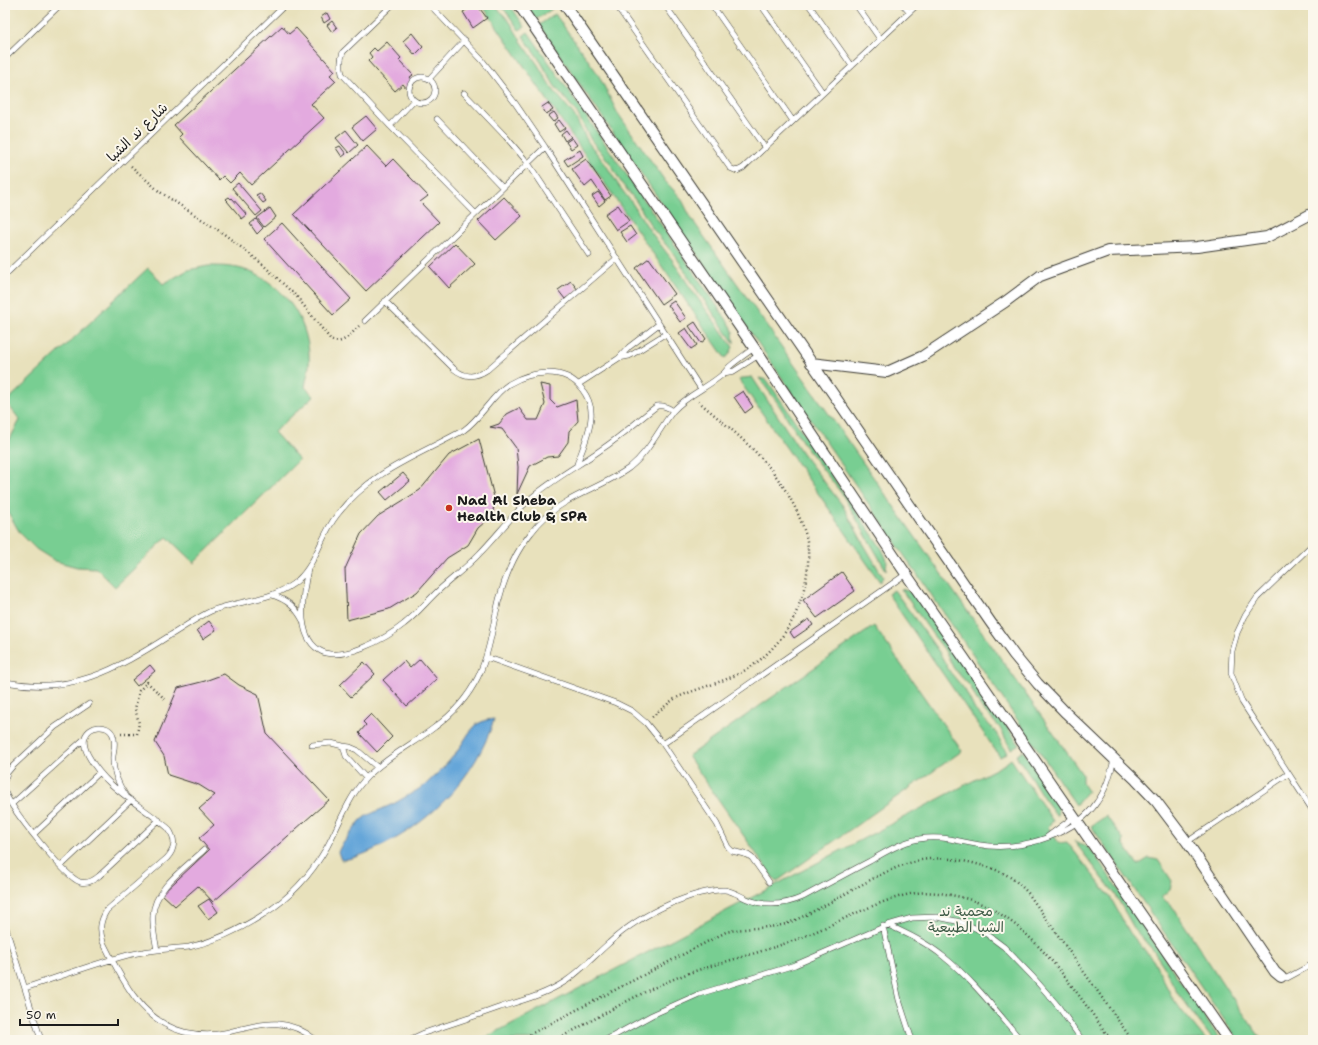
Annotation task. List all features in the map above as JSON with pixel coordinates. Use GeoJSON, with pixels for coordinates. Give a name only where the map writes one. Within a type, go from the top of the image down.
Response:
{"type":"FeatureCollection","features":[{"type":"Feature","properties":{"kind":"street"},"geometry":{"type":"LineString","coordinates":[[518,5],[757,352],[906,574],[1228,1040]]}},
{"type":"Feature","properties":{"kind":"street"},"geometry":{"type":"LineString","coordinates":[[565,5],[1014,655],[1052,699],[1156,801],[1188,842],[1272,968],[1281,978]]}},
{"type":"Feature","properties":{"kind":"street"},"geometry":{"type":"LineString","coordinates":[[812,363],[887,372],[923,356],[1005,302],[1040,276],[1108,251],[1196,247],[1267,237],[1313,213]]}},
{"type":"Feature","properties":{"kind":"lane"},"geometry":{"type":"LineString","coordinates":[[5,58],[60,5]]}},
{"type":"Feature","properties":{"kind":"lane","name":"شارع ند الشبا"},"geometry":{"type":"LineString","coordinates":[[5,276],[285,5]]}},
{"type":"Feature","properties":{"kind":"lane"},"geometry":{"type":"LineString","coordinates":[[392,5],[343,52],[340,59],[342,74],[390,126],[475,213]]}},
{"type":"Feature","properties":{"kind":"lane"},"geometry":{"type":"LineString","coordinates":[[430,5],[464,40],[499,81],[545,147],[701,389]]}},
{"type":"Feature","properties":{"kind":"lane"},"geometry":{"type":"LineString","coordinates":[[616,5],[732,170],[737,171],[765,148],[917,5]]}},
{"type":"Feature","properties":{"kind":"lane"},"geometry":{"type":"LineString","coordinates":[[665,5],[765,148]]}},
{"type":"Feature","properties":{"kind":"lane"},"geometry":{"type":"LineString","coordinates":[[712,5],[793,121]]}},
{"type":"Feature","properties":{"kind":"lane"},"geometry":{"type":"LineString","coordinates":[[761,5],[823,93]]}},
{"type":"Feature","properties":{"kind":"lane"},"geometry":{"type":"LineString","coordinates":[[809,5],[852,66]]}},
{"type":"Feature","properties":{"kind":"lane"},"geometry":{"type":"LineString","coordinates":[[856,5],[880,39]]}},
{"type":"Feature","properties":{"kind":"lane"},"geometry":{"type":"LineString","coordinates":[[904,5],[909,12]]}},
{"type":"Feature","properties":{"kind":"lane"},"geometry":{"type":"LineString","coordinates":[[429,79],[464,40]]}},
{"type":"Feature","properties":{"kind":"lane"},"geometry":{"type":"LineString","coordinates":[[424,77],[429,79],[435,89],[434,95],[430,100],[425,102],[414,100],[409,90],[410,85],[418,78],[424,77]]}},
{"type":"Feature","properties":{"kind":"lane"},"geometry":{"type":"LineString","coordinates":[[464,93],[528,162],[589,255]]}},
{"type":"Feature","properties":{"kind":"lane"},"geometry":{"type":"LineString","coordinates":[[390,126],[414,100]]}},
{"type":"Feature","properties":{"kind":"lane"},"geometry":{"type":"LineString","coordinates":[[437,119],[502,187]]}},
{"type":"Feature","properties":{"kind":"lane"},"geometry":{"type":"LineString","coordinates":[[365,321],[545,147]]}},
{"type":"Feature","properties":{"kind":"lane"},"geometry":{"type":"LineString","coordinates":[[385,301],[454,369],[460,374],[474,376],[487,370],[617,258]]}},
{"type":"Feature","properties":{"kind":"lane"},"geometry":{"type":"LineString","coordinates":[[579,384],[619,358],[629,347],[659,324]]}},
{"type":"Feature","properties":{"kind":"lane"},"geometry":{"type":"LineString","coordinates":[[619,358],[633,354],[665,334]]}},
{"type":"Feature","properties":{"kind":"lane"},"geometry":{"type":"LineString","coordinates":[[24,988],[112,960],[157,950],[187,948],[215,940],[242,928],[267,913],[290,894],[310,872],[326,848],[348,806],[366,778],[377,767],[436,727],[452,713],[467,696],[478,677],[486,657],[500,595],[508,572],[518,552],[531,533],[546,517],[563,504],[629,468],[652,444],[673,411],[691,395],[724,373],[730,366],[757,352]]}},
{"type":"Feature","properties":{"kind":"lane"},"geometry":{"type":"LineString","coordinates":[[5,682],[27,686],[48,686],[68,684],[89,679],[127,662],[193,620],[210,612],[228,605],[272,595],[286,589],[298,580],[308,568],[327,530],[336,516],[359,491],[386,471],[464,430],[474,422],[498,393],[508,385],[532,375],[544,373],[558,374],[569,377],[579,384],[586,394],[590,405],[591,417],[577,464]]}},
{"type":"Feature","properties":{"kind":"lane"},"geometry":{"type":"LineString","coordinates":[[308,568],[304,595],[304,622],[308,640],[314,647],[321,652],[338,654],[356,650],[373,643],[389,635],[404,624],[438,590],[479,554],[504,525],[531,498],[551,482],[612,442],[657,406],[668,406],[673,411]]}},
{"type":"Feature","properties":{"kind":"lane"},"geometry":{"type":"LineString","coordinates":[[1313,544],[1257,598],[1245,616],[1237,632],[1232,651],[1231,673],[1242,702],[1313,811]]}},
{"type":"Feature","properties":{"kind":"lane"},"geometry":{"type":"LineString","coordinates":[[663,744],[906,574]]}},
{"type":"Feature","properties":{"kind":"lane"},"geometry":{"type":"LineString","coordinates":[[272,595],[282,598],[291,604],[304,622]]}},
{"type":"Feature","properties":{"kind":"lane"},"geometry":{"type":"LineString","coordinates":[[486,657],[616,702],[632,711],[646,723],[663,744],[717,824],[728,847],[732,851],[748,855],[752,858],[769,882]]}},
{"type":"Feature","properties":{"kind":"lane"},"geometry":{"type":"LineString","coordinates":[[5,779],[7,773],[12,767],[48,733],[89,704]]}},
{"type":"Feature","properties":{"kind":"lane"},"geometry":{"type":"LineString","coordinates":[[129,798],[116,778],[113,758],[115,740],[112,734],[107,729],[100,726],[93,728],[87,732],[84,739],[84,746],[99,773],[112,786],[168,828],[173,835],[175,844],[167,858],[107,910],[102,917],[100,925],[100,934],[112,960],[142,1007],[165,1024],[178,1030],[193,1034],[207,1035],[222,1033],[253,1025],[269,1023],[286,1024],[302,1030],[316,1040]]}},
{"type":"Feature","properties":{"kind":"lane"},"geometry":{"type":"LineString","coordinates":[[12,804],[84,739]]}},
{"type":"Feature","properties":{"kind":"lane"},"geometry":{"type":"LineString","coordinates":[[312,745],[331,743],[354,748],[377,767]]}},
{"type":"Feature","properties":{"kind":"lane"},"geometry":{"type":"LineString","coordinates":[[343,746],[346,756],[366,778]]}},
{"type":"Feature","properties":{"kind":"lane"},"geometry":{"type":"LineString","coordinates":[[409,1040],[548,991],[565,982],[581,970],[628,927],[649,914],[672,903],[696,895],[716,890],[726,890],[758,903],[769,905],[781,904],[803,898],[892,849],[919,839],[933,837],[948,838],[976,845],[1004,846],[1018,845],[1044,838],[1088,813],[1103,793],[1114,760]]}},
{"type":"Feature","properties":{"kind":"lane"},"geometry":{"type":"LineString","coordinates":[[34,834],[99,773]]}},
{"type":"Feature","properties":{"kind":"lane"},"geometry":{"type":"LineString","coordinates":[[1188,842],[1288,774]]}},
{"type":"Feature","properties":{"kind":"lane"},"geometry":{"type":"LineString","coordinates":[[5,792],[34,834],[61,866],[75,880],[81,882],[94,880],[158,820]]}},
{"type":"Feature","properties":{"kind":"lane"},"geometry":{"type":"LineString","coordinates":[[61,866],[129,798]]}},
{"type":"Feature","properties":{"kind":"lane"},"geometry":{"type":"LineString","coordinates":[[157,950],[152,915],[154,904],[159,894],[204,850]]}},
{"type":"Feature","properties":{"kind":"lane"},"geometry":{"type":"LineString","coordinates":[[606,1040],[675,1004],[699,994],[795,965],[886,926],[912,918],[937,917],[961,922],[984,932],[1004,947],[1058,1006],[1082,1040]]}},
{"type":"Feature","properties":{"kind":"lane"},"geometry":{"type":"LineString","coordinates":[[5,925],[41,1040]]}},
{"type":"Feature","properties":{"kind":"lane"},"geometry":{"type":"LineString","coordinates":[[886,926],[900,1000],[912,1040]]}},
{"type":"Feature","properties":{"kind":"lane"},"geometry":{"type":"LineString","coordinates":[[886,926],[917,939],[945,958],[973,985],[1022,1040]]}},
{"type":"Feature","properties":{"kind":"lane"},"geometry":{"type":"LineString","coordinates":[[1281,978],[1287,978],[1313,964]]}},
{"type":"Feature","properties":{"kind":"path"},"geometry":{"type":"LineString","coordinates":[[125,160],[160,192],[219,230],[265,266],[297,297],[330,340],[334,342],[341,341],[365,321]]}},
{"type":"Feature","properties":{"kind":"path"},"geometry":{"type":"LineString","coordinates":[[646,723],[676,698],[727,679],[749,668],[769,652],[785,633],[794,616],[805,587],[808,562],[806,537],[788,496],[776,477],[757,454],[691,395]]}},
{"type":"Feature","properties":{"kind":"path"},"geometry":{"type":"LineString","coordinates":[[112,734],[136,734],[139,723],[135,709],[139,691],[147,682],[166,700]]}},
{"type":"Feature","properties":{"kind":"path"},"geometry":{"type":"LineString","coordinates":[[556,1040],[642,994],[692,972],[810,935],[880,902],[908,894],[938,892],[968,898],[996,911],[1020,929],[1050,960],[1077,992],[1111,1040]]}},
{"type":"Feature","properties":{"kind":"green space"},"geometry":{"type":"Polygon","coordinates":[[[482,5],[495,5],[510,22],[551,87],[574,115],[588,142],[606,165],[650,231],[673,261],[691,289],[733,347],[729,355],[725,358],[482,5]]]}},
{"type":"Feature","properties":{"kind":"green space"},"geometry":{"type":"Polygon","coordinates":[[[500,5],[510,5],[525,27],[519,30],[500,5]]]}},
{"type":"Feature","properties":{"kind":"green space"},"geometry":{"type":"Polygon","coordinates":[[[525,5],[549,5],[552,9],[535,20],[525,5]]]}},
{"type":"Feature","properties":{"kind":"green space"},"geometry":{"type":"Polygon","coordinates":[[[555,14],[598,74],[617,112],[665,181],[681,198],[691,218],[1082,774],[1082,782],[1088,791],[1076,805],[539,25],[555,14]]]}},
{"type":"Feature","properties":{"kind":"green space"},"geometry":{"type":"Polygon","coordinates":[[[528,32],[731,326],[734,343],[695,287],[677,258],[653,229],[636,201],[622,184],[610,163],[591,140],[577,113],[554,85],[541,62],[523,36],[528,32]]]}},
{"type":"Feature","properties":{"kind":"green space"},"geometry":{"type":"Polygon","coordinates":[[[208,266],[238,268],[262,277],[285,296],[294,308],[301,322],[309,351],[309,366],[305,387],[314,396],[274,432],[299,460],[194,563],[167,537],[115,587],[96,568],[77,567],[55,561],[36,549],[20,533],[9,514],[5,502],[5,448],[20,420],[6,402],[148,268],[163,284],[188,270],[208,266]]]}},
{"type":"Feature","properties":{"kind":"green space"},"geometry":{"type":"Polygon","coordinates":[[[752,377],[802,453],[843,506],[883,577],[880,582],[739,380],[752,377]]]}},
{"type":"Feature","properties":{"kind":"green space"},"geometry":{"type":"Polygon","coordinates":[[[759,378],[767,380],[882,549],[887,560],[886,570],[842,494],[807,449],[777,402],[759,378]]]}},
{"type":"Feature","properties":{"kind":"green space"},"geometry":{"type":"Polygon","coordinates":[[[901,589],[914,595],[1019,744],[1011,749],[1000,728],[980,706],[970,686],[954,669],[944,649],[901,589]]]}},
{"type":"Feature","properties":{"kind":"green space"},"geometry":{"type":"Polygon","coordinates":[[[894,590],[939,652],[950,672],[965,690],[975,710],[995,731],[1007,753],[1000,757],[888,594],[894,590]]]}},
{"type":"Feature","properties":{"kind":"green space"},"geometry":{"type":"Polygon","coordinates":[[[874,626],[962,751],[776,882],[688,756],[874,626]]]}},
{"type":"Feature","properties":{"kind":"green space"},"geometry":{"type":"Polygon","coordinates":[[[1023,751],[1060,803],[1057,816],[1016,756],[1023,751]]]}},
{"type":"Feature","properties":{"kind":"green space","name":"محمية ند الشبا الطبيعية"},"geometry":{"type":"Polygon","coordinates":[[[1011,759],[1053,821],[1048,827],[1059,843],[1067,842],[1110,897],[1130,933],[1153,960],[1172,997],[1206,1040],[481,1040],[1005,764],[1011,759]]]}},
{"type":"Feature","properties":{"kind":"green space"},"geometry":{"type":"Polygon","coordinates":[[[1106,816],[1124,840],[1123,843],[1138,865],[1149,858],[1158,860],[1172,881],[1170,889],[1161,897],[1172,906],[1262,1040],[1238,1040],[1091,826],[1106,816]]]}},
{"type":"Feature","properties":{"kind":"green space"},"geometry":{"type":"Polygon","coordinates":[[[1074,841],[1085,845],[1093,852],[1220,1040],[1213,1040],[1178,994],[1163,965],[1152,949],[1135,930],[1115,894],[1074,841]]]}},
{"type":"Feature","properties":{"kind":"water"},"geometry":{"type":"Polygon","coordinates":[[[494,719],[476,761],[447,798],[431,814],[393,840],[361,855],[341,860],[338,852],[360,821],[366,816],[395,803],[424,786],[456,753],[469,733],[477,724],[486,720],[494,719]]]}},
{"type":"Feature","properties":{"kind":"building"},"geometry":{"type":"Polygon","coordinates":[[[474,5],[477,5],[487,18],[473,28],[463,12],[474,5]]]}},
{"type":"Feature","properties":{"kind":"building"},"geometry":{"type":"Polygon","coordinates":[[[327,13],[330,19],[324,23],[321,17],[327,13]]]}},
{"type":"Feature","properties":{"kind":"building"},"geometry":{"type":"Polygon","coordinates":[[[332,21],[337,28],[332,32],[327,25],[332,21]]]}},
{"type":"Feature","properties":{"kind":"building"},"geometry":{"type":"Polygon","coordinates":[[[282,26],[289,34],[296,28],[335,71],[330,75],[336,81],[311,104],[324,118],[251,185],[240,173],[230,183],[223,176],[219,180],[179,137],[182,134],[174,125],[282,26]]]}},
{"type":"Feature","properties":{"kind":"building"},"geometry":{"type":"Polygon","coordinates":[[[412,33],[423,47],[415,55],[403,41],[412,33]]]}},
{"type":"Feature","properties":{"kind":"building"},"geometry":{"type":"Polygon","coordinates":[[[387,42],[401,58],[399,60],[413,75],[410,77],[413,81],[406,88],[403,84],[395,91],[368,61],[372,57],[369,53],[374,48],[377,51],[387,42]]]}},
{"type":"Feature","properties":{"kind":"building"},"geometry":{"type":"Polygon","coordinates":[[[548,103],[553,110],[546,114],[542,107],[548,103]]]}},
{"type":"Feature","properties":{"kind":"building"},"geometry":{"type":"Polygon","coordinates":[[[554,112],[558,118],[553,122],[548,116],[554,112]]]}},
{"type":"Feature","properties":{"kind":"building"},"geometry":{"type":"Polygon","coordinates":[[[366,116],[377,129],[363,141],[352,127],[366,116]]]}},
{"type":"Feature","properties":{"kind":"building"},"geometry":{"type":"Polygon","coordinates":[[[559,120],[565,128],[559,132],[554,124],[559,120]]]}},
{"type":"Feature","properties":{"kind":"building"},"geometry":{"type":"Polygon","coordinates":[[[346,130],[358,145],[349,153],[336,138],[346,130]]]}},
{"type":"Feature","properties":{"kind":"building"},"geometry":{"type":"Polygon","coordinates":[[[566,130],[571,137],[565,141],[561,134],[566,130]]]}},
{"type":"Feature","properties":{"kind":"building"},"geometry":{"type":"Polygon","coordinates":[[[572,138],[577,145],[571,149],[566,142],[572,138]]]}},
{"type":"Feature","properties":{"kind":"building"},"geometry":{"type":"Polygon","coordinates":[[[340,146],[346,154],[342,157],[336,148],[340,146]]]}},
{"type":"Feature","properties":{"kind":"building"},"geometry":{"type":"Polygon","coordinates":[[[367,146],[386,166],[393,159],[428,196],[420,202],[439,222],[366,291],[294,214],[367,146]]]}},
{"type":"Feature","properties":{"kind":"building"},"geometry":{"type":"Polygon","coordinates":[[[580,150],[583,156],[568,166],[564,160],[580,150]]]}},
{"type":"Feature","properties":{"kind":"building"},"geometry":{"type":"Polygon","coordinates":[[[586,159],[611,196],[605,200],[592,181],[585,187],[572,169],[586,159]]]}},
{"type":"Feature","properties":{"kind":"building"},"geometry":{"type":"Polygon","coordinates":[[[238,183],[262,211],[256,216],[232,188],[238,183]]]}},
{"type":"Feature","properties":{"kind":"building"},"geometry":{"type":"Polygon","coordinates":[[[598,192],[605,201],[599,206],[592,196],[598,192]]]}},
{"type":"Feature","properties":{"kind":"building"},"geometry":{"type":"Polygon","coordinates":[[[260,193],[266,201],[263,203],[256,195],[260,193]]]}},
{"type":"Feature","properties":{"kind":"building"},"geometry":{"type":"Polygon","coordinates":[[[229,197],[231,199],[232,198],[247,215],[242,219],[227,201],[226,199],[229,197]]]}},
{"type":"Feature","properties":{"kind":"building"},"geometry":{"type":"Polygon","coordinates":[[[504,197],[522,216],[496,240],[478,221],[504,197]]]}},
{"type":"Feature","properties":{"kind":"building"},"geometry":{"type":"Polygon","coordinates":[[[618,205],[629,221],[616,230],[605,214],[618,205]]]}},
{"type":"Feature","properties":{"kind":"building"},"geometry":{"type":"Polygon","coordinates":[[[270,208],[276,217],[264,227],[257,218],[270,208]]]}},
{"type":"Feature","properties":{"kind":"building"},"geometry":{"type":"Polygon","coordinates":[[[256,219],[263,228],[257,234],[250,224],[256,219]]]}},
{"type":"Feature","properties":{"kind":"building"},"geometry":{"type":"Polygon","coordinates":[[[282,223],[351,299],[333,315],[264,239],[282,223]]]}},
{"type":"Feature","properties":{"kind":"building"},"geometry":{"type":"Polygon","coordinates":[[[630,226],[636,235],[627,242],[620,232],[630,226]]]}},
{"type":"Feature","properties":{"kind":"building"},"geometry":{"type":"Polygon","coordinates":[[[455,243],[475,264],[449,288],[430,267],[455,243]]]}},
{"type":"Feature","properties":{"kind":"building"},"geometry":{"type":"Polygon","coordinates":[[[649,258],[675,294],[661,304],[636,268],[649,258]]]}},
{"type":"Feature","properties":{"kind":"building"},"geometry":{"type":"Polygon","coordinates":[[[571,281],[578,290],[565,299],[558,290],[571,281]]]}},
{"type":"Feature","properties":{"kind":"building"},"geometry":{"type":"Polygon","coordinates":[[[674,301],[686,318],[680,322],[668,305],[674,301]]]}},
{"type":"Feature","properties":{"kind":"building"},"geometry":{"type":"Polygon","coordinates":[[[695,322],[706,339],[701,343],[689,326],[695,322]]]}},
{"type":"Feature","properties":{"kind":"building"},"geometry":{"type":"Polygon","coordinates":[[[686,328],[697,345],[691,349],[679,333],[686,328]]]}},
{"type":"Feature","properties":{"kind":"building"},"geometry":{"type":"Polygon","coordinates":[[[540,384],[550,386],[550,400],[557,407],[576,400],[578,421],[569,431],[568,442],[558,456],[547,457],[530,466],[517,494],[518,467],[516,448],[502,429],[490,427],[499,424],[507,414],[519,408],[528,420],[538,420],[545,404],[540,384]]]}},
{"type":"Feature","properties":{"kind":"building"},"geometry":{"type":"Polygon","coordinates":[[[743,391],[753,407],[745,413],[734,397],[743,391]]]}},
{"type":"Feature","properties":{"kind":"building"},"geometry":{"type":"Polygon","coordinates":[[[479,439],[494,497],[493,515],[478,528],[468,545],[447,558],[417,592],[389,609],[347,620],[345,569],[361,534],[378,516],[420,490],[449,455],[479,439]]]}},
{"type":"Feature","properties":{"kind":"building"},"geometry":{"type":"Polygon","coordinates":[[[403,473],[410,481],[387,500],[380,492],[403,473]]]}},
{"type":"Feature","properties":{"kind":"building"},"geometry":{"type":"Polygon","coordinates":[[[842,572],[855,591],[817,618],[803,600],[842,572]]]}},
{"type":"Feature","properties":{"kind":"building"},"geometry":{"type":"Polygon","coordinates":[[[809,619],[813,625],[794,638],[790,632],[809,619]]]}},
{"type":"Feature","properties":{"kind":"building"},"geometry":{"type":"Polygon","coordinates":[[[209,621],[216,630],[203,639],[197,630],[209,621]]]}},
{"type":"Feature","properties":{"kind":"building"},"geometry":{"type":"Polygon","coordinates":[[[420,659],[437,679],[407,706],[383,680],[404,661],[410,668],[420,659]]]}},
{"type":"Feature","properties":{"kind":"building"},"geometry":{"type":"Polygon","coordinates":[[[364,662],[375,674],[351,697],[340,685],[364,662]]]}},
{"type":"Feature","properties":{"kind":"building"},"geometry":{"type":"Polygon","coordinates":[[[150,665],[155,671],[137,686],[132,680],[150,665]]]}},
{"type":"Feature","properties":{"kind":"building"},"geometry":{"type":"Polygon","coordinates":[[[224,674],[239,685],[258,694],[267,734],[329,800],[213,902],[198,886],[175,906],[162,894],[209,850],[199,838],[214,825],[199,809],[215,795],[199,785],[168,775],[164,756],[155,742],[178,688],[224,674]]]}},
{"type":"Feature","properties":{"kind":"building"},"geometry":{"type":"Polygon","coordinates":[[[371,714],[392,737],[377,752],[359,733],[366,725],[363,722],[371,714]]]}},
{"type":"Feature","properties":{"kind":"building"},"geometry":{"type":"Polygon","coordinates":[[[209,899],[218,912],[208,919],[198,906],[209,899]]]}},
{"type":"Feature","properties":{"kind":"place","name":"Nad Al Sheba Health Club & SPA"},"geometry":{"type":"Point","coordinates":[449,508]}}]}
